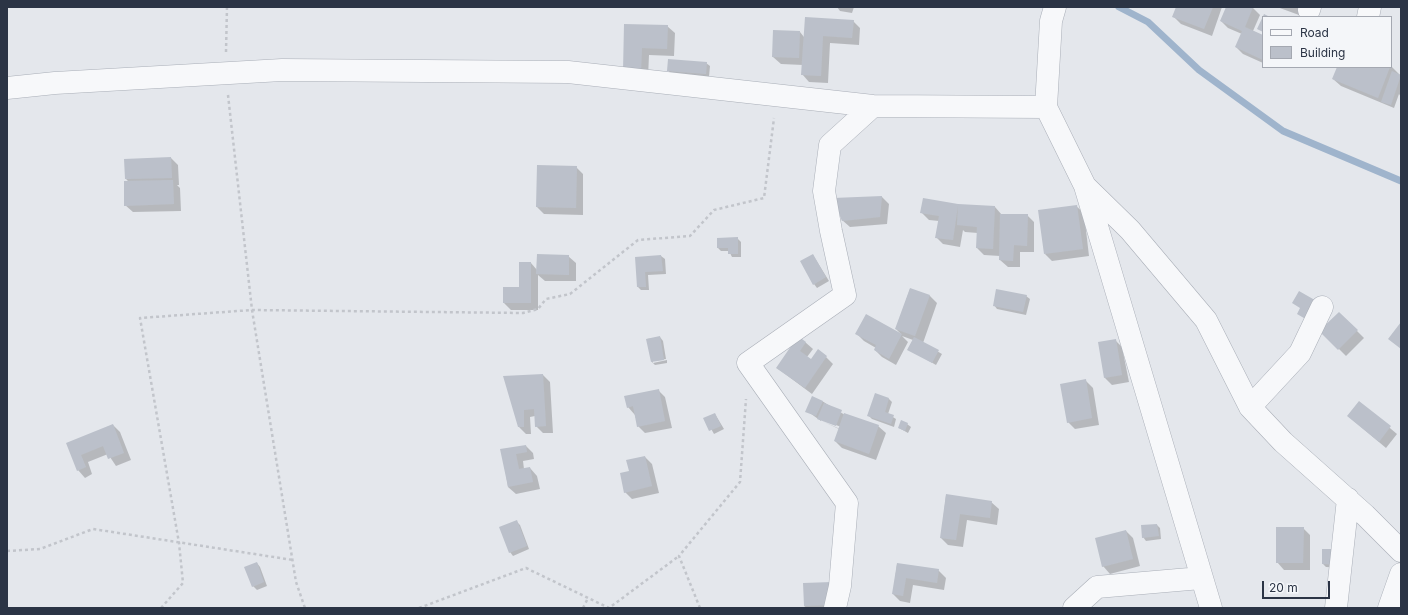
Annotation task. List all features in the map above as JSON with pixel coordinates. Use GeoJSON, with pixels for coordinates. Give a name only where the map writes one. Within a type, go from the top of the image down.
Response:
{"type":"FeatureCollection","features":[{"type":"Feature","properties":{"kind":"street"},"geometry":{"type":"LineString","coordinates":[[1055,7],[1051,21],[1046,107],[1084,186],[1211,608]]}},
{"type":"Feature","properties":{"kind":"street"},"geometry":{"type":"LineString","coordinates":[[7,88],[55,83],[282,70],[568,72],[873,106],[1046,107]]}},
{"type":"Feature","properties":{"kind":"street"},"geometry":{"type":"LineString","coordinates":[[836,608],[840,586],[847,503],[748,363],[845,295],[824,191],[830,145],[873,106]]}},
{"type":"Feature","properties":{"kind":"street"},"geometry":{"type":"LineString","coordinates":[[1084,186],[1130,230],[1206,320],[1250,407],[1283,442],[1348,500],[1401,551]]}},
{"type":"Feature","properties":{"kind":"street"},"geometry":{"type":"LineString","coordinates":[[1250,407],[1300,353],[1322,307]]}},
{"type":"Feature","properties":{"kind":"street"},"geometry":{"type":"LineString","coordinates":[[1336,608],[1348,500]]}},
{"type":"Feature","properties":{"kind":"street"},"geometry":{"type":"LineString","coordinates":[[1389,608],[1401,574]]}},
{"type":"Feature","properties":{"kind":"street"},"geometry":{"type":"LineString","coordinates":[[1074,608],[1097,587],[1202,578]]}},
{"type":"Feature","properties":{"kind":"path"},"geometry":{"type":"LineString","coordinates":[[227,7],[225,73],[252,310],[296,582],[304,608]]}},
{"type":"Feature","properties":{"kind":"path"},"geometry":{"type":"LineString","coordinates":[[161,608],[183,583],[179,543],[140,318],[252,310],[523,313],[538,309],[546,299],[570,294],[638,240],[690,236],[714,210],[764,198],[777,95]]}},
{"type":"Feature","properties":{"kind":"path"},"geometry":{"type":"LineString","coordinates":[[419,608],[526,568],[609,608],[679,556],[740,482],[748,363]]}},
{"type":"Feature","properties":{"kind":"path"},"geometry":{"type":"LineString","coordinates":[[7,551],[40,549],[94,529],[293,560]]}},
{"type":"Feature","properties":{"kind":"path"},"geometry":{"type":"LineString","coordinates":[[679,556],[700,608]]}},
{"type":"Feature","properties":{"kind":"path"},"geometry":{"type":"LineString","coordinates":[[583,608],[588,598]]}},
{"type":"Feature","properties":{"kind":"building"},"geometry":{"type":"Polygon","coordinates":[[[1176,7],[1213,7],[1204,29],[1172,17],[1176,7]]]}},
{"type":"Feature","properties":{"kind":"building"},"geometry":{"type":"Polygon","coordinates":[[[1226,7],[1253,7],[1245,27],[1262,35],[1262,60],[1235,47],[1242,31],[1220,21],[1226,7]]]}},
{"type":"Feature","properties":{"kind":"building"},"geometry":{"type":"Polygon","coordinates":[[[805,17],[854,20],[852,38],[823,36],[821,76],[801,75],[805,17]]]}},
{"type":"Feature","properties":{"kind":"building"},"geometry":{"type":"Polygon","coordinates":[[[1262,18],[1262,32],[1257,29],[1262,18]]]}},
{"type":"Feature","properties":{"kind":"building"},"geometry":{"type":"Polygon","coordinates":[[[624,24],[668,25],[667,49],[642,48],[641,72],[623,71],[624,24]]]}},
{"type":"Feature","properties":{"kind":"building"},"geometry":{"type":"Polygon","coordinates":[[[773,30],[800,31],[799,58],[772,57],[773,30]]]}},
{"type":"Feature","properties":{"kind":"building"},"geometry":{"type":"Polygon","coordinates":[[[668,59],[707,62],[706,74],[667,71],[668,59]]]}},
{"type":"Feature","properties":{"kind":"building"},"geometry":{"type":"Polygon","coordinates":[[[1337,68],[1390,68],[1378,98],[1332,79],[1337,68]]]}},
{"type":"Feature","properties":{"kind":"building"},"geometry":{"type":"Polygon","coordinates":[[[1392,71],[1401,75],[1391,105],[1381,102],[1392,71]]]}},
{"type":"Feature","properties":{"kind":"building"},"geometry":{"type":"Polygon","coordinates":[[[171,157],[172,178],[125,179],[124,159],[171,157]]]}},
{"type":"Feature","properties":{"kind":"building"},"geometry":{"type":"Polygon","coordinates":[[[537,165],[577,166],[576,208],[536,207],[537,165]]]}},
{"type":"Feature","properties":{"kind":"building"},"geometry":{"type":"Polygon","coordinates":[[[173,180],[174,204],[124,206],[124,181],[173,180]]]}},
{"type":"Feature","properties":{"kind":"building"},"geometry":{"type":"Polygon","coordinates":[[[882,196],[880,217],[842,221],[833,198],[882,196]]]}},
{"type":"Feature","properties":{"kind":"building"},"geometry":{"type":"Polygon","coordinates":[[[923,198],[958,204],[995,206],[993,249],[976,248],[977,227],[957,225],[958,205],[953,240],[935,238],[939,216],[920,213],[923,198]]]}},
{"type":"Feature","properties":{"kind":"building"},"geometry":{"type":"Polygon","coordinates":[[[1077,205],[1083,249],[1044,254],[1038,210],[1077,205]]]}},
{"type":"Feature","properties":{"kind":"building"},"geometry":{"type":"Polygon","coordinates":[[[1000,214],[1028,214],[1027,246],[1014,245],[1013,261],[999,260],[1000,214]]]}},
{"type":"Feature","properties":{"kind":"building"},"geometry":{"type":"Polygon","coordinates":[[[738,237],[738,254],[728,254],[728,248],[717,248],[717,238],[738,237]]]}},
{"type":"Feature","properties":{"kind":"building"},"geometry":{"type":"Polygon","coordinates":[[[537,254],[569,255],[569,275],[536,274],[537,254]]]}},
{"type":"Feature","properties":{"kind":"building"},"geometry":{"type":"Polygon","coordinates":[[[813,254],[826,277],[813,285],[800,261],[813,254]]]}},
{"type":"Feature","properties":{"kind":"building"},"geometry":{"type":"Polygon","coordinates":[[[661,255],[663,271],[645,272],[646,287],[637,287],[635,257],[661,255]]]}},
{"type":"Feature","properties":{"kind":"building"},"geometry":{"type":"Polygon","coordinates":[[[519,262],[531,262],[531,303],[503,303],[503,287],[519,287],[519,262]]]}},
{"type":"Feature","properties":{"kind":"building"},"geometry":{"type":"Polygon","coordinates":[[[910,288],[930,295],[915,336],[895,329],[910,288]]]}},
{"type":"Feature","properties":{"kind":"building"},"geometry":{"type":"Polygon","coordinates":[[[996,289],[1027,295],[1023,312],[993,306],[996,289]]]}},
{"type":"Feature","properties":{"kind":"building"},"geometry":{"type":"Polygon","coordinates":[[[1299,291],[1320,303],[1309,321],[1297,314],[1300,308],[1292,303],[1299,291]]]}},
{"type":"Feature","properties":{"kind":"building"},"geometry":{"type":"Polygon","coordinates":[[[1339,312],[1358,330],[1338,350],[1319,331],[1339,312]]]}},
{"type":"Feature","properties":{"kind":"building"},"geometry":{"type":"Polygon","coordinates":[[[866,314],[902,334],[889,359],[874,350],[876,345],[855,334],[866,314]]]}},
{"type":"Feature","properties":{"kind":"building"},"geometry":{"type":"Polygon","coordinates":[[[1401,322],[1401,349],[1388,339],[1401,322]]]}},
{"type":"Feature","properties":{"kind":"building"},"geometry":{"type":"Polygon","coordinates":[[[660,336],[664,360],[651,362],[646,339],[660,336]]]}},
{"type":"Feature","properties":{"kind":"building"},"geometry":{"type":"Polygon","coordinates":[[[798,336],[806,342],[800,351],[811,359],[818,349],[827,356],[805,388],[776,368],[798,336]]]}},
{"type":"Feature","properties":{"kind":"building"},"geometry":{"type":"Polygon","coordinates":[[[914,337],[939,350],[932,363],[907,350],[914,337]]]}},
{"type":"Feature","properties":{"kind":"building"},"geometry":{"type":"Polygon","coordinates":[[[1116,339],[1122,375],[1104,378],[1098,342],[1116,339]]]}},
{"type":"Feature","properties":{"kind":"building"},"geometry":{"type":"Polygon","coordinates":[[[543,374],[546,426],[535,427],[534,409],[524,410],[524,427],[518,427],[503,376],[543,374]]]}},
{"type":"Feature","properties":{"kind":"building"},"geometry":{"type":"Polygon","coordinates":[[[1086,379],[1092,418],[1067,423],[1060,384],[1086,379]]]}},
{"type":"Feature","properties":{"kind":"building"},"geometry":{"type":"Polygon","coordinates":[[[659,389],[665,421],[637,427],[633,406],[627,408],[624,396],[659,389]]]}},
{"type":"Feature","properties":{"kind":"building"},"geometry":{"type":"Polygon","coordinates":[[[875,393],[889,398],[885,412],[894,415],[891,424],[867,416],[875,393]]]}},
{"type":"Feature","properties":{"kind":"building"},"geometry":{"type":"Polygon","coordinates":[[[812,396],[823,401],[816,416],[805,412],[812,396]]]}},
{"type":"Feature","properties":{"kind":"building"},"geometry":{"type":"Polygon","coordinates":[[[1359,401],[1391,426],[1379,442],[1347,416],[1359,401]]]}},
{"type":"Feature","properties":{"kind":"building"},"geometry":{"type":"Polygon","coordinates":[[[824,403],[842,410],[836,426],[817,419],[824,403]]]}},
{"type":"Feature","properties":{"kind":"building"},"geometry":{"type":"Polygon","coordinates":[[[715,413],[721,426],[709,431],[703,418],[715,413]]]}},
{"type":"Feature","properties":{"kind":"building"},"geometry":{"type":"Polygon","coordinates":[[[844,413],[879,425],[869,454],[834,441],[844,413]]]}},
{"type":"Feature","properties":{"kind":"building"},"geometry":{"type":"Polygon","coordinates":[[[901,420],[908,423],[905,431],[898,428],[901,420]]]}},
{"type":"Feature","properties":{"kind":"building"},"geometry":{"type":"Polygon","coordinates":[[[113,424],[124,453],[108,459],[103,446],[81,455],[86,467],[77,471],[66,443],[113,424]]]}},
{"type":"Feature","properties":{"kind":"building"},"geometry":{"type":"Polygon","coordinates":[[[526,445],[527,452],[516,454],[519,469],[530,467],[533,482],[508,487],[500,449],[526,445]]]}},
{"type":"Feature","properties":{"kind":"building"},"geometry":{"type":"Polygon","coordinates":[[[645,456],[652,486],[624,493],[620,473],[629,471],[626,460],[645,456]]]}},
{"type":"Feature","properties":{"kind":"building"},"geometry":{"type":"Polygon","coordinates":[[[946,494],[992,501],[990,518],[960,514],[956,540],[940,538],[946,494]]]}},
{"type":"Feature","properties":{"kind":"building"},"geometry":{"type":"Polygon","coordinates":[[[517,520],[527,546],[509,553],[499,527],[517,520]]]}},
{"type":"Feature","properties":{"kind":"building"},"geometry":{"type":"Polygon","coordinates":[[[1157,524],[1159,536],[1142,538],[1141,525],[1157,524]]]}},
{"type":"Feature","properties":{"kind":"building"},"geometry":{"type":"Polygon","coordinates":[[[1276,527],[1304,527],[1303,563],[1276,563],[1276,527]]]}},
{"type":"Feature","properties":{"kind":"building"},"geometry":{"type":"Polygon","coordinates":[[[1126,530],[1133,559],[1102,567],[1095,538],[1126,530]]]}},
{"type":"Feature","properties":{"kind":"building"},"geometry":{"type":"Polygon","coordinates":[[[1322,549],[1340,549],[1340,565],[1322,564],[1322,549]]]}},
{"type":"Feature","properties":{"kind":"building"},"geometry":{"type":"Polygon","coordinates":[[[257,562],[264,582],[252,587],[244,567],[257,562]]]}},
{"type":"Feature","properties":{"kind":"building"},"geometry":{"type":"Polygon","coordinates":[[[897,563],[939,569],[937,583],[906,578],[903,596],[892,594],[897,563]]]}},
{"type":"Feature","properties":{"kind":"building"},"geometry":{"type":"Polygon","coordinates":[[[832,582],[833,605],[804,606],[803,583],[832,582]]]}},
{"type":"Feature","properties":{"kind":"waterway"},"geometry":{"type":"LineString","coordinates":[[1119,7],[1148,22],[1199,70],[1283,131],[1401,181]]}}]}
